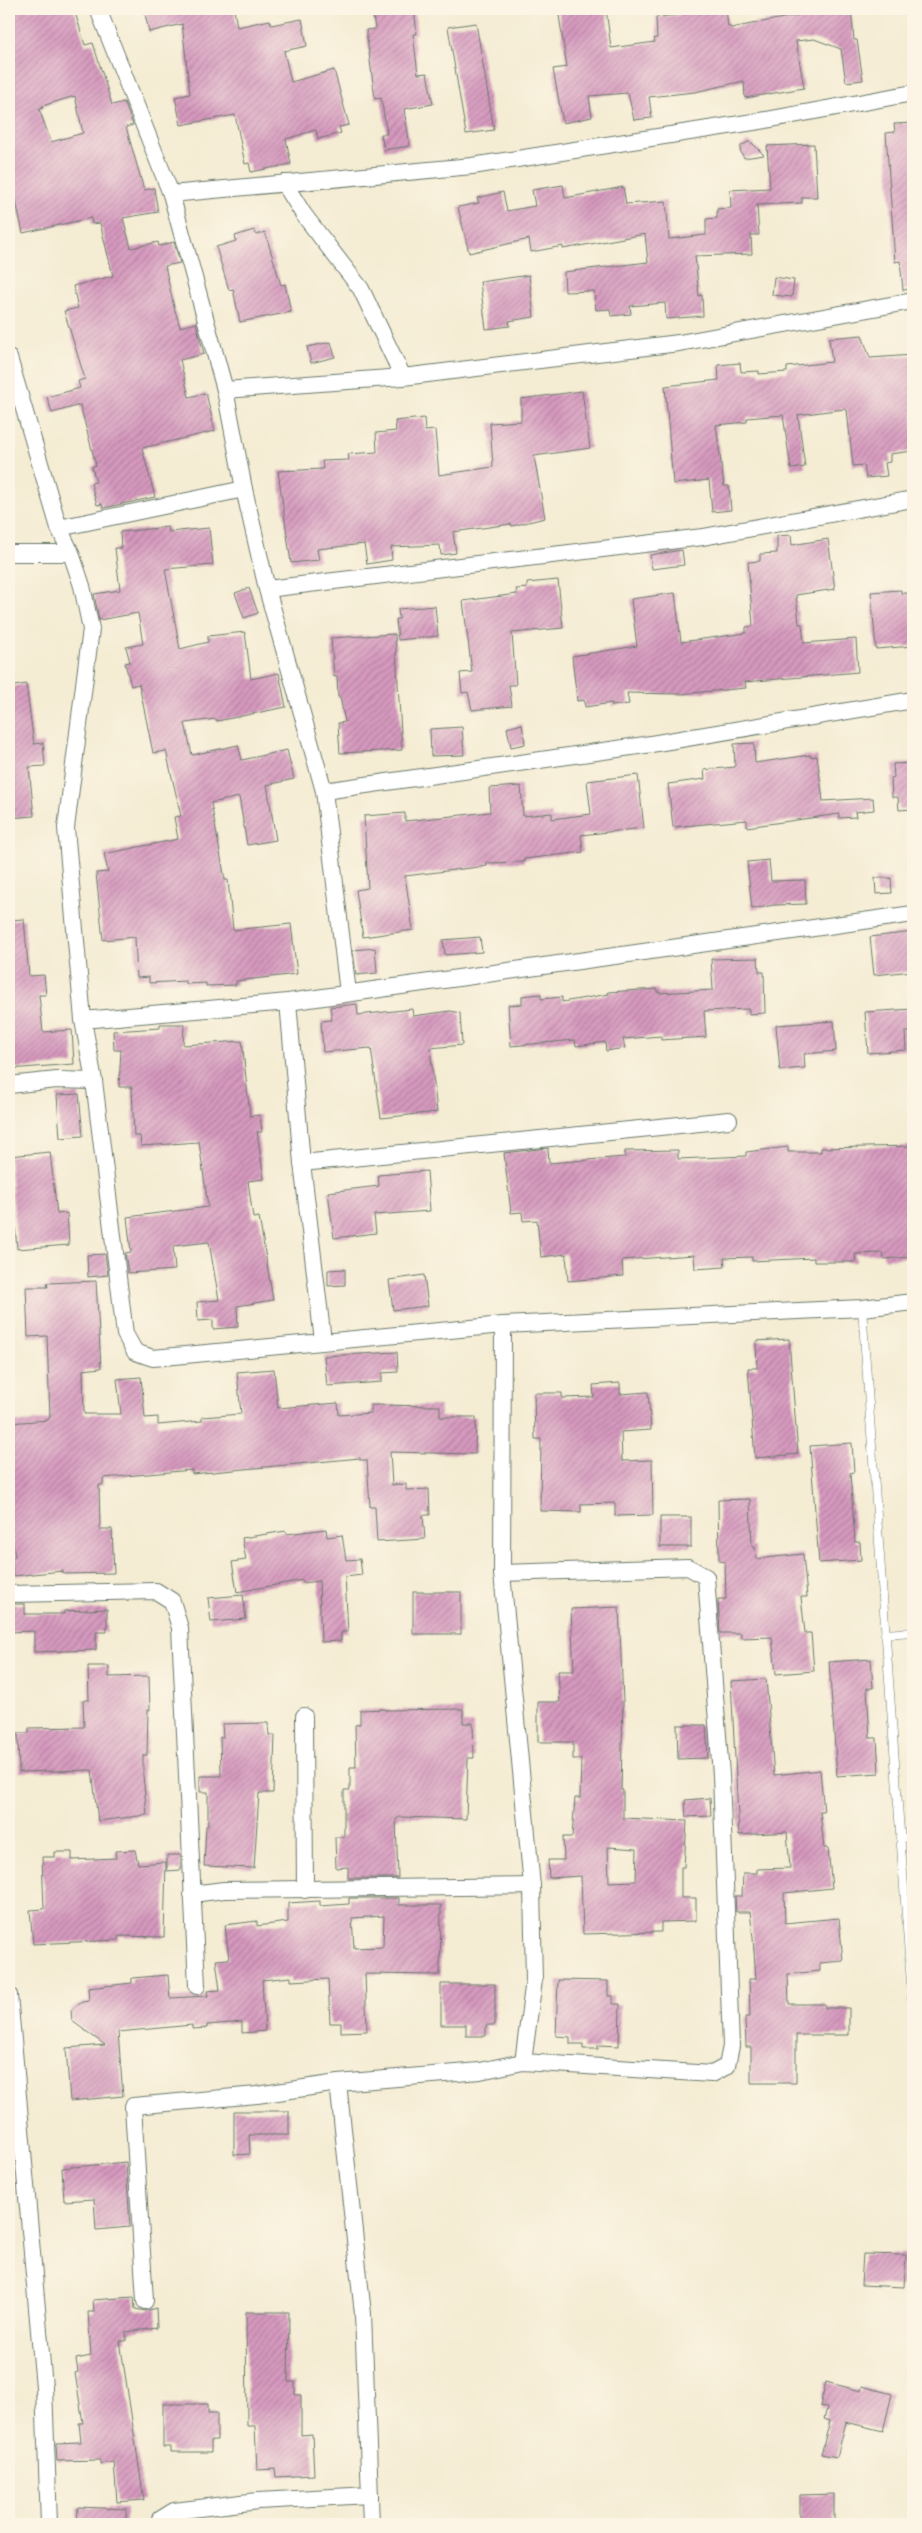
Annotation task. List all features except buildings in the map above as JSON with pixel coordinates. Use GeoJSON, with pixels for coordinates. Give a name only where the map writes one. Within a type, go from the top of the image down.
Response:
{"type":"FeatureCollection","features":[{"type":"Feature","properties":{"kind":"street"},"geometry":{"type":"LineString","coordinates":[[98,9],[171,194],[225,390],[244,490],[267,589],[324,791],[348,993]]}},
{"type":"Feature","properties":{"kind":"street"},"geometry":{"type":"LineString","coordinates":[[171,194],[472,166],[766,120],[913,93]]}},
{"type":"Feature","properties":{"kind":"street"},"geometry":{"type":"LineString","coordinates":[[284,183],[304,215],[361,289],[403,377]]}},
{"type":"Feature","properties":{"kind":"street"},"geometry":{"type":"LineString","coordinates":[[225,390],[403,377],[679,342],[913,301]]}},
{"type":"Feature","properties":{"kind":"street"},"geometry":{"type":"LineString","coordinates":[[9,358],[59,528],[71,553],[82,586],[91,629],[66,828],[83,1020],[94,1081],[125,1334],[136,1352],[153,1358],[503,1325],[862,1308],[913,1302]]}},
{"type":"Feature","properties":{"kind":"street"},"geometry":{"type":"LineString","coordinates":[[59,528],[244,490]]}},
{"type":"Feature","properties":{"kind":"street"},"geometry":{"type":"LineString","coordinates":[[267,589],[703,537],[913,499]]}},
{"type":"Feature","properties":{"kind":"street"},"geometry":{"type":"LineString","coordinates":[[9,553],[71,553]]}},
{"type":"Feature","properties":{"kind":"street"},"geometry":{"type":"LineString","coordinates":[[324,791],[645,745],[913,700]]}},
{"type":"Feature","properties":{"kind":"street"},"geometry":{"type":"LineString","coordinates":[[83,1020],[288,1002],[913,914]]}},
{"type":"Feature","properties":{"kind":"street"},"geometry":{"type":"LineString","coordinates":[[288,1002],[302,1163],[323,1341]]}},
{"type":"Feature","properties":{"kind":"street"},"geometry":{"type":"LineString","coordinates":[[9,1085],[57,1080],[94,1081]]}},
{"type":"Feature","properties":{"kind":"street"},"geometry":{"type":"LineString","coordinates":[[302,1163],[729,1120]]}},
{"type":"Feature","properties":{"kind":"street"},"geometry":{"type":"LineString","coordinates":[[503,1325],[502,1573],[532,1886],[534,1980],[523,2062]]}},
{"type":"Feature","properties":{"kind":"street"},"geometry":{"type":"LineString","coordinates":[[145,2301],[133,2106],[257,2095],[338,2083],[480,2070],[523,2062],[712,2074],[727,2066],[731,2046],[721,1775],[706,1577],[688,1566],[502,1573]]}},
{"type":"Feature","properties":{"kind":"street"},"geometry":{"type":"LineString","coordinates":[[9,1594],[156,1591],[172,1601],[180,1628],[197,1986]]}},
{"type":"Feature","properties":{"kind":"street"},"geometry":{"type":"LineString","coordinates":[[304,1716],[305,1890]]}},
{"type":"Feature","properties":{"kind":"street"},"geometry":{"type":"LineString","coordinates":[[192,1894],[224,1890],[532,1886]]}},
{"type":"Feature","properties":{"kind":"street"},"geometry":{"type":"LineString","coordinates":[[9,1996],[44,2388],[49,2524]]}},
{"type":"Feature","properties":{"kind":"street"},"geometry":{"type":"LineString","coordinates":[[338,2083],[363,2314],[371,2524]]}},
{"type":"Feature","properties":{"kind":"street"},"geometry":{"type":"LineString","coordinates":[[161,2524],[161,2519],[174,2511],[258,2501],[370,2496]]}},
{"type":"Feature","properties":{"kind":"lane"},"geometry":{"type":"LineString","coordinates":[[862,1308],[913,2011]]}},
{"type":"Feature","properties":{"kind":"lane"},"geometry":{"type":"LineString","coordinates":[[886,1634],[913,1632]]}},
{"type":"Feature","properties":{"kind":"lane"},"geometry":{"type":"LineString","coordinates":[[900,1838],[913,1838]]}}]}
